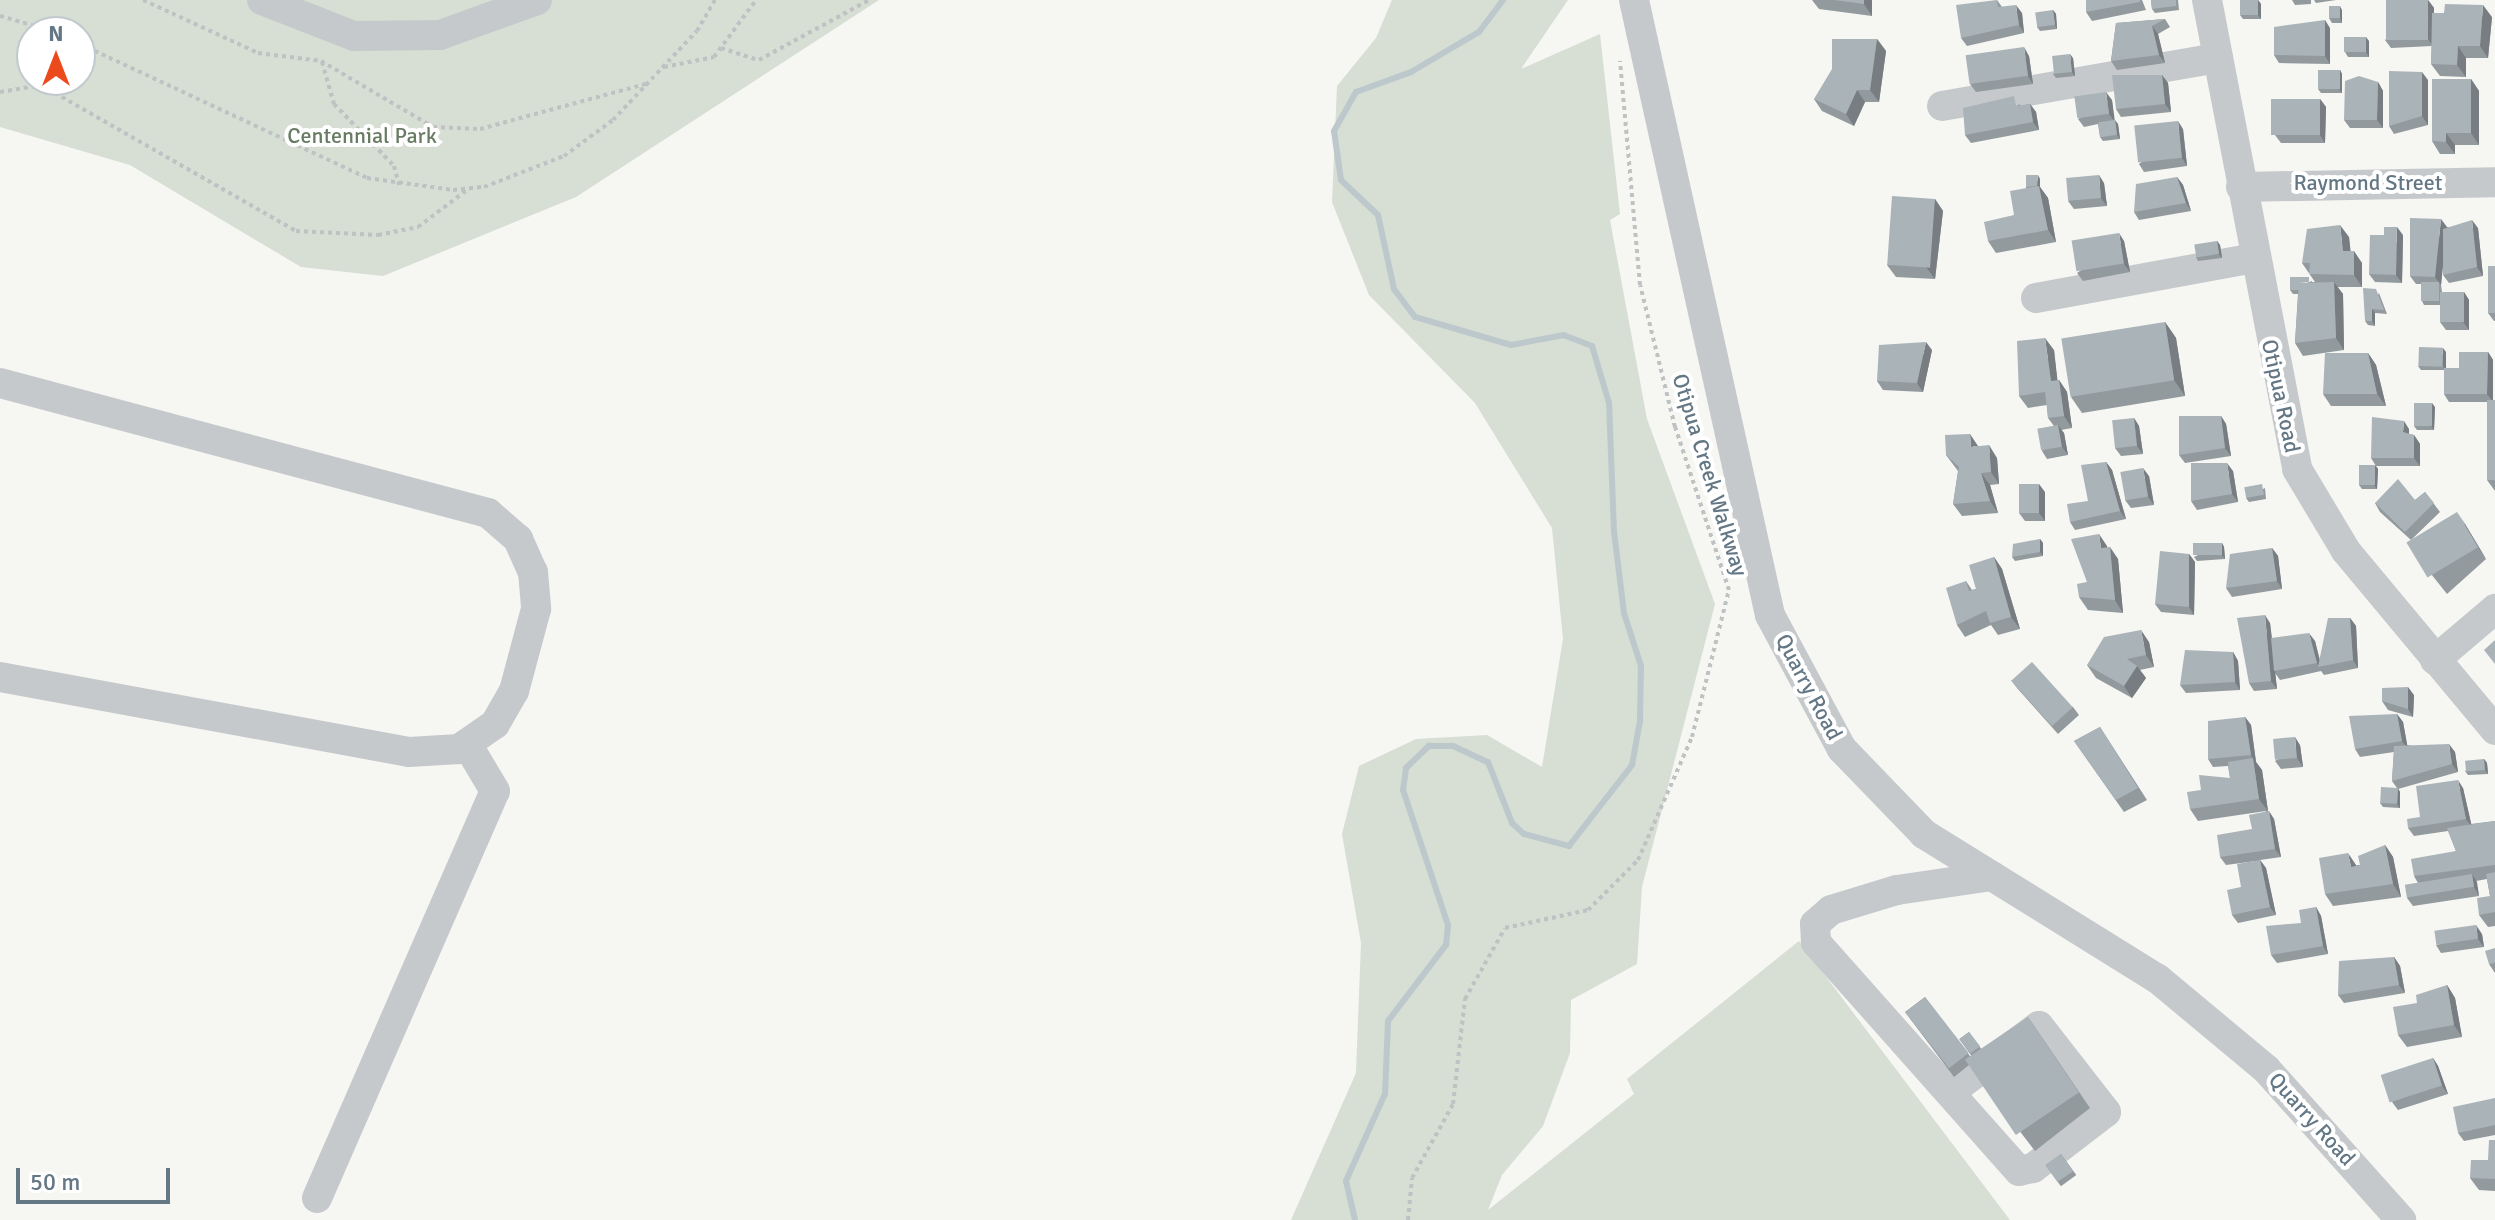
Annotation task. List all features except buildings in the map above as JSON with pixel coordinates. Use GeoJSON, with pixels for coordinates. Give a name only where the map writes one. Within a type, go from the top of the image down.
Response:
{"type":"FeatureCollection","features":[{"type":"Feature","properties":{"kind":"street"},"geometry":{"type":"LineString","coordinates":[[262,0],[354,36],[440,35],[537,0]]}},
{"type":"Feature","properties":{"kind":"street","name":"Quarry Road"},"geometry":{"type":"LineString","coordinates":[[1634,0],[1770,615],[1842,749],[1924,834],[2118,952],[2202,1014],[2310,1114],[2401,1220]]}},
{"type":"Feature","properties":{"kind":"street","name":"Otipua Road"},"geometry":{"type":"LineString","coordinates":[[2207,0],[2286,431],[2305,487],[2435,660],[2495,730]]}},
{"type":"Feature","properties":{"kind":"street"},"geometry":{"type":"LineString","coordinates":[[1942,106],[2218,58]]}},
{"type":"Feature","properties":{"kind":"street","name":"Raymond Street"},"geometry":{"type":"LineString","coordinates":[[2241,187],[2495,182]]}},
{"type":"Feature","properties":{"kind":"street"},"geometry":{"type":"LineString","coordinates":[[2036,298],[2254,258]]}},
{"type":"Feature","properties":{"kind":"street"},"geometry":{"type":"LineString","coordinates":[[0,383],[488,513],[518,539],[533,572],[536,609],[514,691],[495,724],[467,744],[409,752],[0,677]]}},
{"type":"Feature","properties":{"kind":"street"},"geometry":{"type":"LineString","coordinates":[[2435,660],[2495,609]]}},
{"type":"Feature","properties":{"kind":"street"},"geometry":{"type":"LineString","coordinates":[[317,1198],[495,791],[467,744]]}},
{"type":"Feature","properties":{"kind":"street"},"geometry":{"type":"LineString","coordinates":[[1953,1090],[2039,1026],[2106,1112],[2033,1168],[2019,1171],[1953,1090],[1816,942],[1815,924],[1831,910],[1897,890],[1992,876]]}},
{"type":"Feature","properties":{"kind":"path"},"geometry":{"type":"LineString","coordinates":[[143,0],[258,53],[321,61],[433,127],[491,126],[649,83]]}},
{"type":"Feature","properties":{"kind":"path"},"geometry":{"type":"LineString","coordinates":[[0,92],[41,85],[296,231],[378,235],[418,227],[468,189],[564,156],[649,83],[715,0]]}},
{"type":"Feature","properties":{"kind":"path"},"geometry":{"type":"LineString","coordinates":[[663,67],[714,57],[756,0]]}},
{"type":"Feature","properties":{"kind":"path"},"geometry":{"type":"LineString","coordinates":[[721,48],[759,60],[869,0]]}},
{"type":"Feature","properties":{"kind":"path"},"geometry":{"type":"LineString","coordinates":[[96,51],[367,178],[399,185],[468,189]]}},
{"type":"Feature","properties":{"kind":"path","name":"Otipua Creek Walkway"},"geometry":{"type":"LineString","coordinates":[[1408,1220],[1412,1178],[1453,1104],[1465,999],[1505,928],[1588,910],[1638,860],[1692,737],[1729,590],[1675,427],[1640,285],[1619,54]]}},
{"type":"Feature","properties":{"kind":"path"},"geometry":{"type":"LineString","coordinates":[[321,61],[334,104],[394,166],[399,185]]}},
{"type":"Feature","properties":{"kind":"green space","name":"Centennial Park"},"geometry":{"type":"Polygon","coordinates":[[[0,0],[879,0],[576,197],[383,276],[301,267],[130,165],[0,127],[0,0]]]}},
{"type":"Feature","properties":{"kind":"green space"},"geometry":{"type":"Polygon","coordinates":[[[1392,0],[1568,0],[1521,69],[1600,34],[1620,214],[1610,220],[1647,419],[1715,604],[1642,887],[1637,964],[1571,1000],[1570,1053],[1543,1126],[1502,1175],[1488,1210],[1634,1094],[1627,1079],[1799,941],[2010,1220],[1291,1220],[1356,1073],[1361,943],[1342,834],[1359,766],[1416,739],[1487,735],[1542,767],[1563,639],[1552,528],[1475,403],[1369,295],[1332,202],[1337,86],[1376,38],[1392,0]]]}},
{"type":"Feature","properties":{"kind":"waterway"},"geometry":{"type":"LineString","coordinates":[[1355,1220],[1346,1181],[1385,1094],[1388,1021],[1446,945],[1448,925],[1403,790],[1406,768],[1429,746],[1453,746],[1488,762],[1512,823],[1524,834],[1569,846],[1632,765],[1640,721],[1641,666],[1624,613],[1614,532],[1609,403],[1592,346],[1564,335],[1511,345],[1415,317],[1394,289],[1378,215],[1341,180],[1334,131],[1356,92],[1411,72],[1479,32],[1503,0]]}}]}
